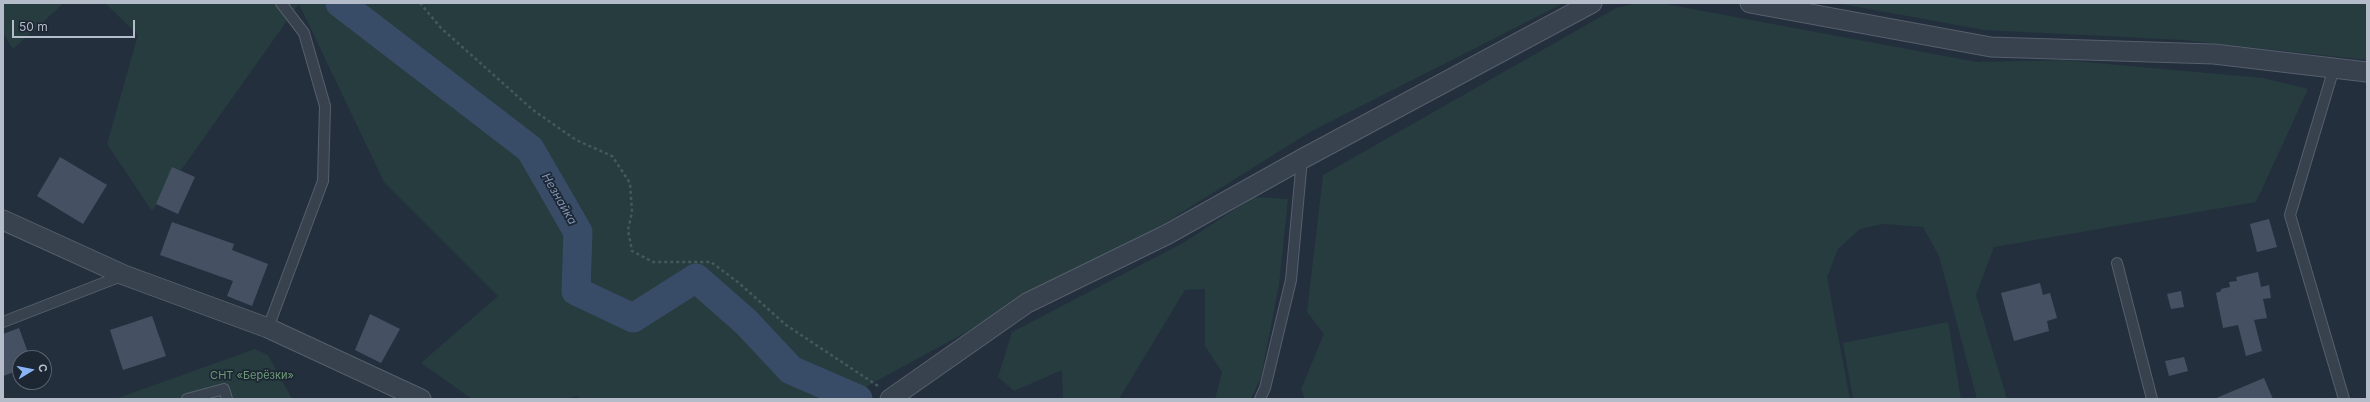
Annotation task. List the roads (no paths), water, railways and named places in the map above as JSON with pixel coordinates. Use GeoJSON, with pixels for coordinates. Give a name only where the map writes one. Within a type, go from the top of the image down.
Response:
{"type":"FeatureCollection","features":[{"type":"Feature","properties":{"kind":"street"},"geometry":{"type":"LineString","coordinates":[[892,397],[1027,302],[1166,235],[1302,159],[1592,3]]}},
{"type":"Feature","properties":{"kind":"street"},"geometry":{"type":"LineString","coordinates":[[1750,3],[1991,47],[2214,54],[2367,72]]}},
{"type":"Feature","properties":{"kind":"street"},"geometry":{"type":"LineString","coordinates":[[3,220],[124,275],[268,328],[421,399]]}},
{"type":"Feature","properties":{"kind":"lane"},"geometry":{"type":"LineString","coordinates":[[268,328],[323,181],[325,106],[304,33],[281,3]]}},
{"type":"Feature","properties":{"kind":"lane"},"geometry":{"type":"LineString","coordinates":[[2334,68],[2290,216],[2344,399]]}},
{"type":"Feature","properties":{"kind":"lane"},"geometry":{"type":"LineString","coordinates":[[1260,399],[1265,388],[1291,280],[1302,159]]}},
{"type":"Feature","properties":{"kind":"lane"},"geometry":{"type":"LineString","coordinates":[[2117,263],[2152,399]]}},
{"type":"Feature","properties":{"kind":"lane"},"geometry":{"type":"LineString","coordinates":[[3,322],[124,275]]}},
{"type":"Feature","properties":{"kind":"lane"},"geometry":{"type":"LineString","coordinates":[[187,399],[224,389],[227,399]]}},
{"type":"Feature","properties":{"kind":"waterway","name":"Незнайка"},"geometry":{"type":"LineString","coordinates":[[340,3],[530,149],[578,232],[576,291],[633,318],[696,278],[746,322],[791,370],[858,399]]}},
{"type":"Feature","properties":{"kind":"park label","name":"СНТ «Берёзки»"},"geometry":{"type":"Point","coordinates":[252,376]}}]}
